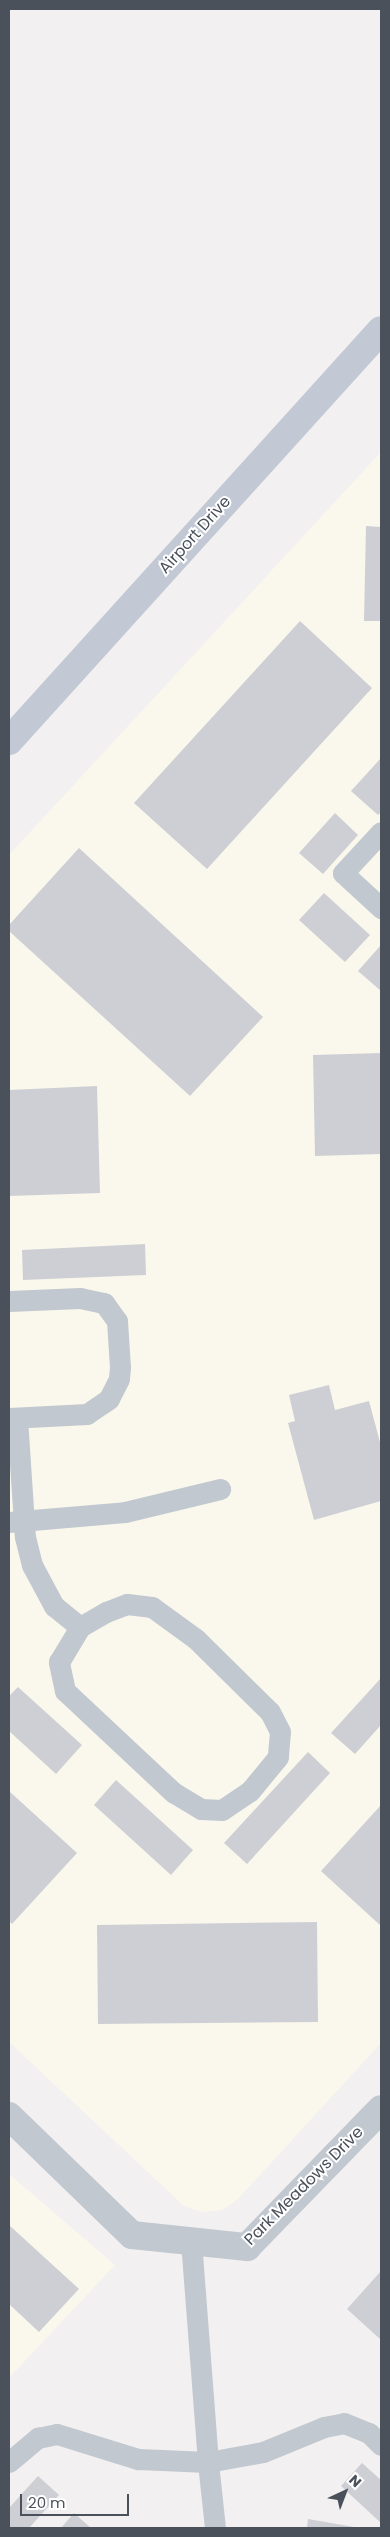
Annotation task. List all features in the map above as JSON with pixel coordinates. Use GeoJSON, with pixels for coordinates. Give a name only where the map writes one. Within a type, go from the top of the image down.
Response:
{"type":"FeatureCollection","features":[{"type":"Feature","properties":{"kind":"main road","name":"Airport Drive"},"geometry":{"type":"LineString","coordinates":[[9,741],[381,330]]}},
{"type":"Feature","properties":{"kind":"street","name":"Park Meadows Drive"},"geometry":{"type":"LineString","coordinates":[[9,2116],[132,2236],[247,2247],[381,2109]]}},
{"type":"Feature","properties":{"kind":"lane"},"geometry":{"type":"LineString","coordinates":[[381,832],[343,873],[381,908]]}},
{"type":"Feature","properties":{"kind":"lane"},"geometry":{"type":"LineString","coordinates":[[9,1301],[97,1299],[111,1308],[117,1321],[119,1379],[109,1399],[101,1407],[86,1414],[13,1418],[16,1521],[32,1565],[54,1606],[80,1627]]}},
{"type":"Feature","properties":{"kind":"lane"},"geometry":{"type":"LineString","coordinates":[[16,1521],[125,1512],[220,1489]]}},
{"type":"Feature","properties":{"kind":"lane"},"geometry":{"type":"LineString","coordinates":[[127,1604],[152,1607],[196,1639],[270,1712],[280,1732],[278,1757],[250,1791],[222,1810],[201,1809],[174,1793],[65,1691],[59,1662],[80,1627],[106,1612],[127,1604]]}},
{"type":"Feature","properties":{"kind":"lane"},"geometry":{"type":"LineString","coordinates":[[191,2242],[215,2528]]}},
{"type":"Feature","properties":{"kind":"lane"},"geometry":{"type":"LineString","coordinates":[[9,2462],[38,2438],[57,2434],[138,2459],[208,2462],[263,2452],[324,2427],[344,2423],[369,2433],[381,2445]]}},
{"type":"Feature","properties":{"kind":"shaded area"},"geometry":{"type":"Polygon","coordinates":[[[381,452],[381,2043],[238,2199],[222,2210],[202,2212],[184,2206],[9,2042],[9,855],[381,452]]]}},
{"type":"Feature","properties":{"kind":"shaded area"},"geometry":{"type":"Polygon","coordinates":[[[9,2174],[115,2265],[9,2378],[9,2174]]]}},
{"type":"Feature","properties":{"kind":"building"},"geometry":{"type":"Polygon","coordinates":[[[366,526],[381,527],[381,621],[364,621],[366,526]]]}},
{"type":"Feature","properties":{"kind":"building"},"geometry":{"type":"Polygon","coordinates":[[[300,621],[372,688],[207,869],[134,803],[300,621]]]}},
{"type":"Feature","properties":{"kind":"building"},"geometry":{"type":"Polygon","coordinates":[[[381,758],[381,812],[378,815],[351,791],[381,758]]]}},
{"type":"Feature","properties":{"kind":"building"},"geometry":{"type":"Polygon","coordinates":[[[335,813],[358,835],[323,874],[299,853],[335,813]]]}},
{"type":"Feature","properties":{"kind":"building"},"geometry":{"type":"Polygon","coordinates":[[[79,848],[263,1017],[190,1096],[9,931],[9,925],[79,848]]]}},
{"type":"Feature","properties":{"kind":"building"},"geometry":{"type":"Polygon","coordinates":[[[324,893],[370,935],[345,962],[299,920],[324,893]]]}},
{"type":"Feature","properties":{"kind":"building"},"geometry":{"type":"Polygon","coordinates":[[[381,945],[381,991],[358,971],[381,945]]]}},
{"type":"Feature","properties":{"kind":"building"},"geometry":{"type":"Polygon","coordinates":[[[381,1053],[381,1154],[315,1156],[313,1055],[381,1053]]]}},
{"type":"Feature","properties":{"kind":"building"},"geometry":{"type":"Polygon","coordinates":[[[97,1086],[100,1193],[9,1196],[9,1090],[97,1086]]]}},
{"type":"Feature","properties":{"kind":"building"},"geometry":{"type":"Polygon","coordinates":[[[145,1244],[146,1275],[23,1280],[22,1250],[145,1244]]]}},
{"type":"Feature","properties":{"kind":"building"},"geometry":{"type":"Polygon","coordinates":[[[329,1385],[335,1410],[369,1401],[381,1446],[381,1501],[314,1520],[288,1423],[295,1421],[289,1395],[329,1385]]]}},
{"type":"Feature","properties":{"kind":"building"},"geometry":{"type":"Polygon","coordinates":[[[381,1678],[381,1725],[355,1754],[331,1733],[381,1678]]]}},
{"type":"Feature","properties":{"kind":"building"},"geometry":{"type":"Polygon","coordinates":[[[18,1687],[82,1745],[56,1774],[9,1731],[9,1696],[18,1687]]]}},
{"type":"Feature","properties":{"kind":"building"},"geometry":{"type":"Polygon","coordinates":[[[308,1752],[330,1773],[247,1864],[224,1843],[308,1752]]]}},
{"type":"Feature","properties":{"kind":"building"},"geometry":{"type":"Polygon","coordinates":[[[116,1780],[193,1850],[171,1875],[94,1805],[116,1780]]]}},
{"type":"Feature","properties":{"kind":"building"},"geometry":{"type":"Polygon","coordinates":[[[9,1791],[77,1853],[12,1924],[9,1921],[9,1791]]]}},
{"type":"Feature","properties":{"kind":"building"},"geometry":{"type":"Polygon","coordinates":[[[381,1805],[381,1926],[321,1871],[381,1805]]]}},
{"type":"Feature","properties":{"kind":"building"},"geometry":{"type":"Polygon","coordinates":[[[317,1922],[318,2022],[98,2024],[97,1925],[317,1922]]]}},
{"type":"Feature","properties":{"kind":"building"},"geometry":{"type":"Polygon","coordinates":[[[9,2225],[79,2289],[39,2332],[9,2304],[9,2225]]]}},
{"type":"Feature","properties":{"kind":"building"},"geometry":{"type":"Polygon","coordinates":[[[381,2271],[381,2340],[347,2309],[381,2271]]]}},
{"type":"Feature","properties":{"kind":"building"},"geometry":{"type":"Polygon","coordinates":[[[362,2463],[381,2480],[381,2523],[341,2486],[362,2463]]]}},
{"type":"Feature","properties":{"kind":"building"},"geometry":{"type":"Polygon","coordinates":[[[38,2476],[59,2495],[29,2528],[9,2528],[9,2508],[38,2476]]]}},
{"type":"Feature","properties":{"kind":"building"},"geometry":{"type":"Polygon","coordinates":[[[74,2513],[91,2528],[61,2528],[74,2513]]]}},
{"type":"Feature","properties":{"kind":"building"},"geometry":{"type":"Polygon","coordinates":[[[308,2519],[354,2527],[354,2528],[307,2528],[308,2519]]]}}]}
